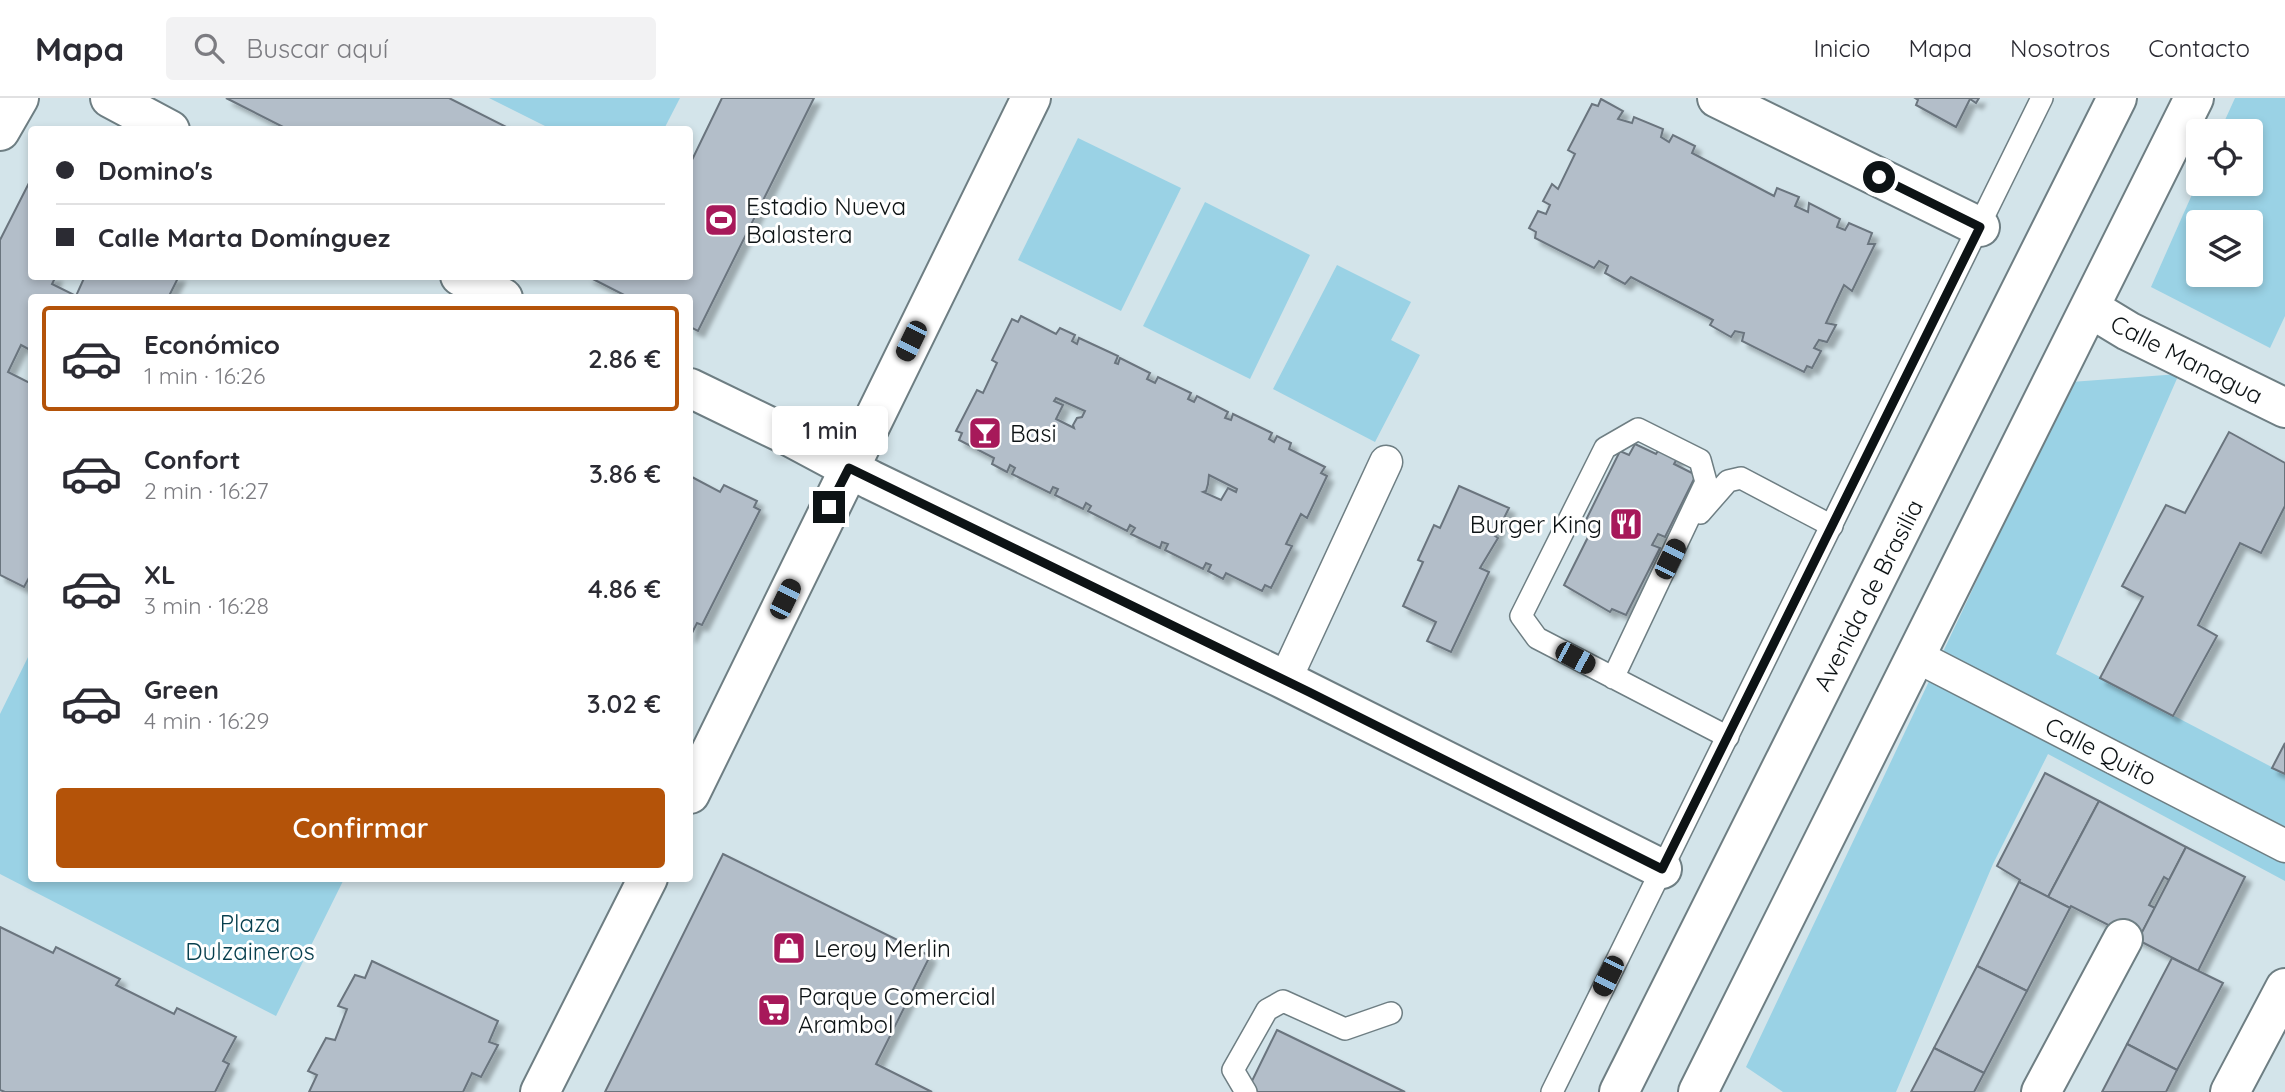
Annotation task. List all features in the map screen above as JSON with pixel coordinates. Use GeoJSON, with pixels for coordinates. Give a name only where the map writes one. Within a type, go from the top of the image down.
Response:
{"type":"FeatureCollection","features":[{"type":"Feature","properties":{"kind":"street"},"geometry":{"type":"LineString","coordinates":[[0,131],[19,98]]}},
{"type":"Feature","properties":{"kind":"street"},"geometry":{"type":"LineString","coordinates":[[110,98],[162,126]]}},
{"type":"Feature","properties":{"kind":"street"},"geometry":{"type":"LineString","coordinates":[[693,788],[1031,98]]}},
{"type":"Feature","properties":{"kind":"street"},"geometry":{"type":"LineString","coordinates":[[1717,98],[1980,227]]}},
{"type":"Feature","properties":{"kind":"street","name":"Avenida de Brasilia"},"geometry":{"type":"LineString","coordinates":[[1619,1092],[2117,98]]}},
{"type":"Feature","properties":{"kind":"street"},"geometry":{"type":"LineString","coordinates":[[1703,1090],[2194,98]]}},
{"type":"Feature","properties":{"kind":"street"},"geometry":{"type":"LineString","coordinates":[[468,280],[495,294]]}},
{"type":"Feature","properties":{"kind":"street","name":"Calle Managua"},"geometry":{"type":"LineString","coordinates":[[2090,308],[2128,331],[2285,408]]}},
{"type":"Feature","properties":{"kind":"street"},"geometry":{"type":"LineString","coordinates":[[693,390],[1285,680],[1662,869]]}},
{"type":"Feature","properties":{"kind":"street"},"geometry":{"type":"LineString","coordinates":[[1285,680],[1386,462]]}},
{"type":"Feature","properties":{"kind":"street","name":"Calle Quito"},"geometry":{"type":"LineString","coordinates":[[1916,656],[2285,846]]}},
{"type":"Feature","properties":{"kind":"street"},"geometry":{"type":"LineString","coordinates":[[540,1092],[646,882]]}},
{"type":"Feature","properties":{"kind":"street"},"geometry":{"type":"LineString","coordinates":[[2041,1092],[2123,939]]}},
{"type":"Feature","properties":{"kind":"street"},"geometry":{"type":"LineString","coordinates":[[2230,1092],[2285,988]]}},
{"type":"Feature","properties":{"kind":"lane"},"geometry":{"type":"LineString","coordinates":[[1552,1092],[2042,98]]}},
{"type":"Feature","properties":{"kind":"lane"},"geometry":{"type":"LineString","coordinates":[[1613,678],[1706,482],[1700,460],[1638,429],[1605,448],[1521,616],[1537,638],[1613,678],[1728,737]]}},
{"type":"Feature","properties":{"kind":"lane"},"geometry":{"type":"LineString","coordinates":[[1681,536],[1728,481],[1741,478],[1832,526]]}},
{"type":"Feature","properties":{"kind":"lane"},"geometry":{"type":"LineString","coordinates":[[1246,1092],[1233,1070],[1267,1010],[1283,1001],[1345,1029],[1391,1013]]}},
{"type":"Feature","properties":{"kind":"green space"},"geometry":{"type":"Polygon","coordinates":[[[489,98],[680,98],[666,126],[545,126],[489,98]]]}},
{"type":"Feature","properties":{"kind":"green space"},"geometry":{"type":"Polygon","coordinates":[[[2235,98],[2285,98],[2285,316],[2270,348],[2151,287],[2191,196],[2263,196],[2263,119],[2225,119],[2235,98]]]}},
{"type":"Feature","properties":{"kind":"green space"},"geometry":{"type":"Polygon","coordinates":[[[1078,138],[1181,188],[1121,311],[1018,260],[1078,138]]]}},
{"type":"Feature","properties":{"kind":"green space"},"geometry":{"type":"Polygon","coordinates":[[[1205,202],[1310,255],[1250,379],[1143,326],[1205,202]]]}},
{"type":"Feature","properties":{"kind":"green space"},"geometry":{"type":"Polygon","coordinates":[[[1337,265],[1411,302],[1391,340],[1420,355],[1375,442],[1273,389],[1337,265]]]}},
{"type":"Feature","properties":{"kind":"green space"},"geometry":{"type":"Polygon","coordinates":[[[2179,374],[2056,654],[2285,774],[2285,881],[2048,754],[1993,864],[1896,1092],[1783,1092],[1746,1067],[2071,382],[2179,374]]]}},
{"type":"Feature","properties":{"kind":"green space","name":"Plaza Dulzaineros"},"geometry":{"type":"Polygon","coordinates":[[[28,657],[28,882],[343,882],[276,1016],[0,874],[0,714],[28,657]]]}},
{"type":"Feature","properties":{"kind":"building"},"geometry":{"type":"Polygon","coordinates":[[[226,98],[449,98],[504,126],[281,126],[226,98]]]}},
{"type":"Feature","properties":{"kind":"building","name":"Estadio Nueva Balastera"},"geometry":{"type":"Polygon","coordinates":[[[722,98],[814,98],[698,331],[693,328],[693,294],[622,294],[595,280],[693,280],[693,158],[722,98]]]}},
{"type":"Feature","properties":{"kind":"building"},"geometry":{"type":"Polygon","coordinates":[[[1915,98],[1979,98],[1976,103],[1970,99],[1956,127],[1916,105],[1918,100],[1915,98]]]}},
{"type":"Feature","properties":{"kind":"building"},"geometry":{"type":"Polygon","coordinates":[[[1601,99],[1623,111],[1618,119],[1632,123],[1634,117],[1663,129],[1661,137],[1669,142],[1673,135],[1695,146],[1692,153],[1774,196],[1777,188],[1799,197],[1795,206],[1808,212],[1809,203],[1840,219],[1837,227],[1845,230],[1849,223],[1872,233],[1868,244],[1875,244],[1852,291],[1844,285],[1826,323],[1836,325],[1827,342],[1819,340],[1814,348],[1821,351],[1812,368],[1807,366],[1804,372],[1742,341],[1744,333],[1735,331],[1731,337],[1710,325],[1713,320],[1631,277],[1625,284],[1605,273],[1608,266],[1599,261],[1594,268],[1535,238],[1536,232],[1529,228],[1538,211],[1546,214],[1550,205],[1543,201],[1552,184],[1558,189],[1575,154],[1568,150],[1592,104],[1598,106],[1601,99]]]}},
{"type":"Feature","properties":{"kind":"building"},"geometry":{"type":"Polygon","coordinates":[[[28,185],[28,280],[54,280],[52,284],[72,294],[28,294],[28,349],[21,345],[8,372],[28,382],[28,580],[24,587],[0,575],[0,240],[28,185]]]}},
{"type":"Feature","properties":{"kind":"building"},"geometry":{"type":"Polygon","coordinates":[[[83,280],[177,280],[170,294],[77,294],[83,280]]]}},
{"type":"Feature","properties":{"kind":"building"},"geometry":{"type":"Polygon","coordinates":[[[1021,316],[1056,334],[1060,328],[1075,335],[1072,341],[1077,344],[1079,338],[1118,356],[1115,363],[1118,364],[1120,358],[1150,373],[1147,379],[1155,383],[1158,377],[1191,393],[1188,399],[1194,402],[1197,396],[1228,412],[1225,418],[1231,420],[1233,414],[1272,433],[1269,439],[1274,442],[1277,436],[1291,443],[1289,449],[1325,467],[1321,473],[1327,476],[1307,518],[1301,514],[1286,544],[1292,546],[1271,588],[1265,585],[1262,591],[1226,573],[1223,579],[1208,571],[1211,565],[1206,563],[1203,569],[1165,550],[1168,544],[1162,542],[1160,548],[1131,534],[1135,528],[1130,525],[1127,531],[1088,511],[1091,506],[1086,503],[1083,509],[1055,495],[1058,489],[1053,487],[1050,493],[1012,474],[1015,468],[1010,465],[1007,472],[992,464],[994,458],[959,440],[962,433],[956,431],[977,390],[983,393],[997,363],[992,360],[1012,319],[1018,322],[1021,316]],[[1056,398],[1054,401],[1063,405],[1056,419],[1074,428],[1077,418],[1082,417],[1085,411],[1056,398]],[[1209,475],[1206,491],[1203,492],[1221,500],[1228,488],[1236,492],[1237,489],[1209,475]]]}},
{"type":"Feature","properties":{"kind":"building"},"geometry":{"type":"Polygon","coordinates":[[[2229,432],[2285,463],[2285,506],[2261,553],[2240,543],[2198,625],[2217,636],[2173,716],[2100,678],[2143,597],[2122,586],[2166,505],[2185,513],[2229,432]]]}},
{"type":"Feature","properties":{"kind":"building"},"geometry":{"type":"Polygon","coordinates":[[[1635,444],[1656,454],[1661,446],[1679,455],[1674,464],[1696,475],[1665,537],[1658,534],[1652,545],[1660,548],[1626,615],[1612,609],[1610,612],[1564,585],[1592,529],[1584,524],[1620,451],[1629,455],[1635,444]]]}},
{"type":"Feature","properties":{"kind":"building"},"geometry":{"type":"Polygon","coordinates":[[[693,478],[720,492],[724,485],[757,501],[754,507],[760,510],[702,625],[697,623],[693,631],[693,478]]]}},
{"type":"Feature","properties":{"kind":"building"},"geometry":{"type":"Polygon","coordinates":[[[1459,486],[1509,508],[1495,536],[1498,538],[1480,568],[1489,572],[1451,652],[1427,641],[1436,622],[1403,606],[1423,562],[1418,560],[1434,525],[1440,528],[1459,486]]]}},
{"type":"Feature","properties":{"kind":"building"},"geometry":{"type":"Polygon","coordinates":[[[2285,743],[2285,774],[2272,768],[2285,743]]]}},
{"type":"Feature","properties":{"kind":"building"},"geometry":{"type":"Polygon","coordinates":[[[2045,773],[2099,801],[2048,897],[2019,882],[2020,880],[1997,866],[2045,773]]]}},
{"type":"Feature","properties":{"kind":"building"},"geometry":{"type":"Polygon","coordinates":[[[2099,801],[2186,847],[2169,880],[2164,877],[2149,905],[2155,908],[2138,940],[2048,897],[2099,801]]]}},
{"type":"Feature","properties":{"kind":"building"},"geometry":{"type":"Polygon","coordinates":[[[2186,847],[2245,877],[2198,971],[2138,940],[2186,847]]]}},
{"type":"Feature","properties":{"kind":"building","name":"Parque Comercial Arambol"},"geometry":{"type":"Polygon","coordinates":[[[723,854],[930,956],[876,1064],[932,1092],[605,1092],[723,854]]]}},
{"type":"Feature","properties":{"kind":"building"},"geometry":{"type":"Polygon","coordinates":[[[2019,882],[2070,908],[2027,991],[1977,966],[2019,882]]]}},
{"type":"Feature","properties":{"kind":"building"},"geometry":{"type":"Polygon","coordinates":[[[0,927],[53,953],[56,947],[120,979],[116,985],[174,1014],[177,1008],[236,1037],[223,1061],[229,1064],[215,1092],[0,1090],[0,927]]]}},
{"type":"Feature","properties":{"kind":"building"},"geometry":{"type":"Polygon","coordinates":[[[2172,958],[2223,983],[2177,1070],[2127,1044],[2172,958]]]}},
{"type":"Feature","properties":{"kind":"building"},"geometry":{"type":"Polygon","coordinates":[[[372,961],[498,1021],[489,1042],[498,1045],[481,1077],[472,1073],[463,1092],[309,1092],[317,1075],[308,1071],[326,1038],[335,1040],[347,1009],[338,1006],[355,975],[365,978],[372,961]]]}},
{"type":"Feature","properties":{"kind":"building"},"geometry":{"type":"Polygon","coordinates":[[[1977,966],[2027,991],[1984,1073],[1934,1048],[1977,966]]]}},
{"type":"Feature","properties":{"kind":"building"},"geometry":{"type":"Polygon","coordinates":[[[1277,1030],[1405,1092],[1258,1092],[1249,1087],[1277,1030]]]}},
{"type":"Feature","properties":{"kind":"building"},"geometry":{"type":"Polygon","coordinates":[[[2127,1044],[2177,1070],[2166,1092],[2102,1092],[2127,1044]]]}},
{"type":"Feature","properties":{"kind":"building"},"geometry":{"type":"Polygon","coordinates":[[[1934,1048],[1984,1073],[1974,1092],[1911,1092],[1934,1048]]]}},
{"type":"Feature","properties":{"kind":"place","name":"Estadio Nueva Balastera"},"geometry":{"type":"Point","coordinates":[721,220]}},
{"type":"Feature","properties":{"kind":"place","name":"Basi"},"geometry":{"type":"Point","coordinates":[985,433]}},
{"type":"Feature","properties":{"kind":"place","name":"Burger King"},"geometry":{"type":"Point","coordinates":[1626,524]}},
{"type":"Feature","properties":{"kind":"place","name":"Leroy Merlin"},"geometry":{"type":"Point","coordinates":[789,948]}},
{"type":"Feature","properties":{"kind":"place","name":"Parque Comercial Arambol"},"geometry":{"type":"Point","coordinates":[774,1010]}},
{"type":"Feature","properties":{"kind":"route"},"geometry":{"type":"LineString","coordinates":[[829,507],[849,468],[1309,692],[1662,869],[1980,227],[1879,177]]}}]}
